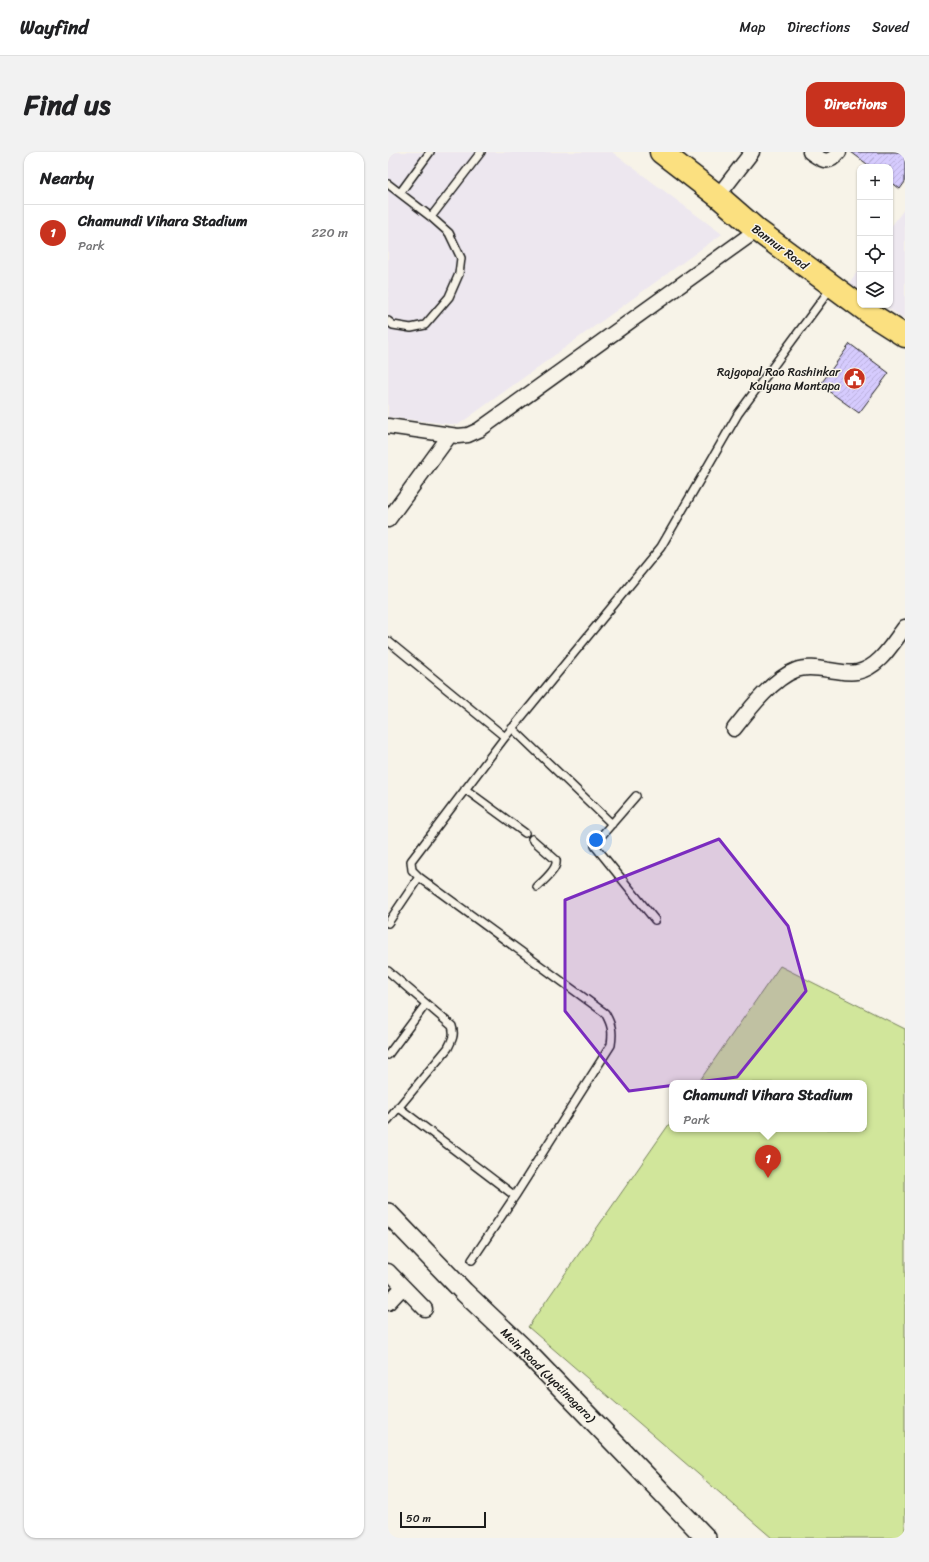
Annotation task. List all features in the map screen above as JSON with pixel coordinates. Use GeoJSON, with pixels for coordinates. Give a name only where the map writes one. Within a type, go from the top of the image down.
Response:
{"type":"FeatureCollection","features":[{"type":"Feature","properties":{"kind":"main road","name":"Bannur Road"},"geometry":{"type":"LineString","coordinates":[[661,152],[718,196],[757,230],[872,315],[905,336]]}},
{"type":"Feature","properties":{"kind":"street"},"geometry":{"type":"LineString","coordinates":[[718,196],[752,152]]}},
{"type":"Feature","properties":{"kind":"street"},"geometry":{"type":"LineString","coordinates":[[810,152],[821,160],[826,161],[834,158],[839,152]]}},
{"type":"Feature","properties":{"kind":"street"},"geometry":{"type":"LineString","coordinates":[[388,426],[450,435],[468,435],[479,430],[757,230]]}},
{"type":"Feature","properties":{"kind":"street"},"geometry":{"type":"LineString","coordinates":[[388,520],[450,435]]}},
{"type":"Feature","properties":{"kind":"street"},"geometry":{"type":"LineString","coordinates":[[734,729],[756,702],[785,676],[797,670],[812,668],[856,673],[870,668],[879,661],[905,628]]}},
{"type":"Feature","properties":{"kind":"street","name":"Main Road (Jyotinagara)"},"geometry":{"type":"LineString","coordinates":[[388,1213],[464,1292],[522,1347],[706,1538]]}},
{"type":"Feature","properties":{"kind":"street"},"geometry":{"type":"LineString","coordinates":[[388,1271],[425,1309]]}},
{"type":"Feature","properties":{"kind":"street"},"geometry":{"type":"LineString","coordinates":[[388,1304],[403,1286]]}},
{"type":"Feature","properties":{"kind":"lane"},"geometry":{"type":"LineString","coordinates":[[400,193],[430,152]]}},
{"type":"Feature","properties":{"kind":"lane"},"geometry":{"type":"LineString","coordinates":[[431,217],[481,152]]}},
{"type":"Feature","properties":{"kind":"lane"},"geometry":{"type":"LineString","coordinates":[[388,184],[450,233],[462,258],[459,274],[449,297],[425,325],[411,328],[393,325],[388,321]]}},
{"type":"Feature","properties":{"kind":"lane"},"geometry":{"type":"LineString","coordinates":[[472,1260],[611,1046],[611,1024],[605,1013],[419,877],[412,870],[411,861],[512,728],[661,547],[738,414],[833,286]]}},
{"type":"Feature","properties":{"kind":"lane"},"geometry":{"type":"LineString","coordinates":[[388,641],[505,737]]}},
{"type":"Feature","properties":{"kind":"lane"},"geometry":{"type":"LineString","coordinates":[[512,728],[612,824]]}},
{"type":"Feature","properties":{"kind":"lane"},"geometry":{"type":"LineString","coordinates":[[465,789],[525,834]]}},
{"type":"Feature","properties":{"kind":"lane"},"geometry":{"type":"LineString","coordinates":[[636,796],[596,842],[595,849],[655,920]]}},
{"type":"Feature","properties":{"kind":"lane"},"geometry":{"type":"LineString","coordinates":[[532,839],[556,860],[557,863],[538,887]]}},
{"type":"Feature","properties":{"kind":"lane"},"geometry":{"type":"LineString","coordinates":[[388,923],[419,877]]}},
{"type":"Feature","properties":{"kind":"lane"},"geometry":{"type":"LineString","coordinates":[[388,971],[452,1026],[454,1032],[453,1039],[448,1048],[388,1120]]}},
{"type":"Feature","properties":{"kind":"lane"},"geometry":{"type":"LineString","coordinates":[[388,1055],[426,1004]]}},
{"type":"Feature","properties":{"kind":"lane"},"geometry":{"type":"LineString","coordinates":[[398,1107],[515,1196]]}},
{"type":"Feature","properties":{"kind":"highlighted area"},"geometry":{"type":"Polygon","coordinates":[[[719,839],[788,926],[806,991],[737,1077],[629,1091],[565,1011],[565,900],[719,839]]]}},
{"type":"Feature","properties":{"kind":"shaded area"},"geometry":{"type":"Polygon","coordinates":[[[388,152],[612,152],[722,234],[458,425],[388,417],[388,152]]]}},
{"type":"Feature","properties":{"kind":"shaded area"},"geometry":{"type":"Polygon","coordinates":[[[905,208],[905,319],[888,308],[893,308],[893,224],[905,208]]]}},
{"type":"Feature","properties":{"kind":"shaded area"},"geometry":{"type":"Polygon","coordinates":[[[857,272],[857,288],[849,283],[857,272]]]}},
{"type":"Feature","properties":{"kind":"green space"},"geometry":{"type":"Polygon","coordinates":[[[780,966],[905,1029],[905,1538],[772,1538],[528,1327],[669,1124],[669,1132],[867,1132],[867,1080],[700,1080],[780,966]]]}},
{"type":"Feature","properties":{"kind":"building"},"geometry":{"type":"Polygon","coordinates":[[[851,152],[905,152],[905,182],[900,189],[893,183],[893,164],[867,164],[851,152]]]}},
{"type":"Feature","properties":{"kind":"building","name":"Rajgopal Rao Rashinkar Kalyana Mantapa"},"geometry":{"type":"Polygon","coordinates":[[[850,344],[889,373],[859,413],[820,385],[850,344]]]}},
{"type":"Feature","properties":{"kind":"place","name":"Rajgopal Rao Rashinkar Kalyana Mantapa"},"geometry":{"type":"Point","coordinates":[855,379]}},
{"type":"Feature","properties":{"kind":"place","name":"Chamundi Vihara Stadium"},"geometry":{"type":"Point","coordinates":[768,1178]}}]}
